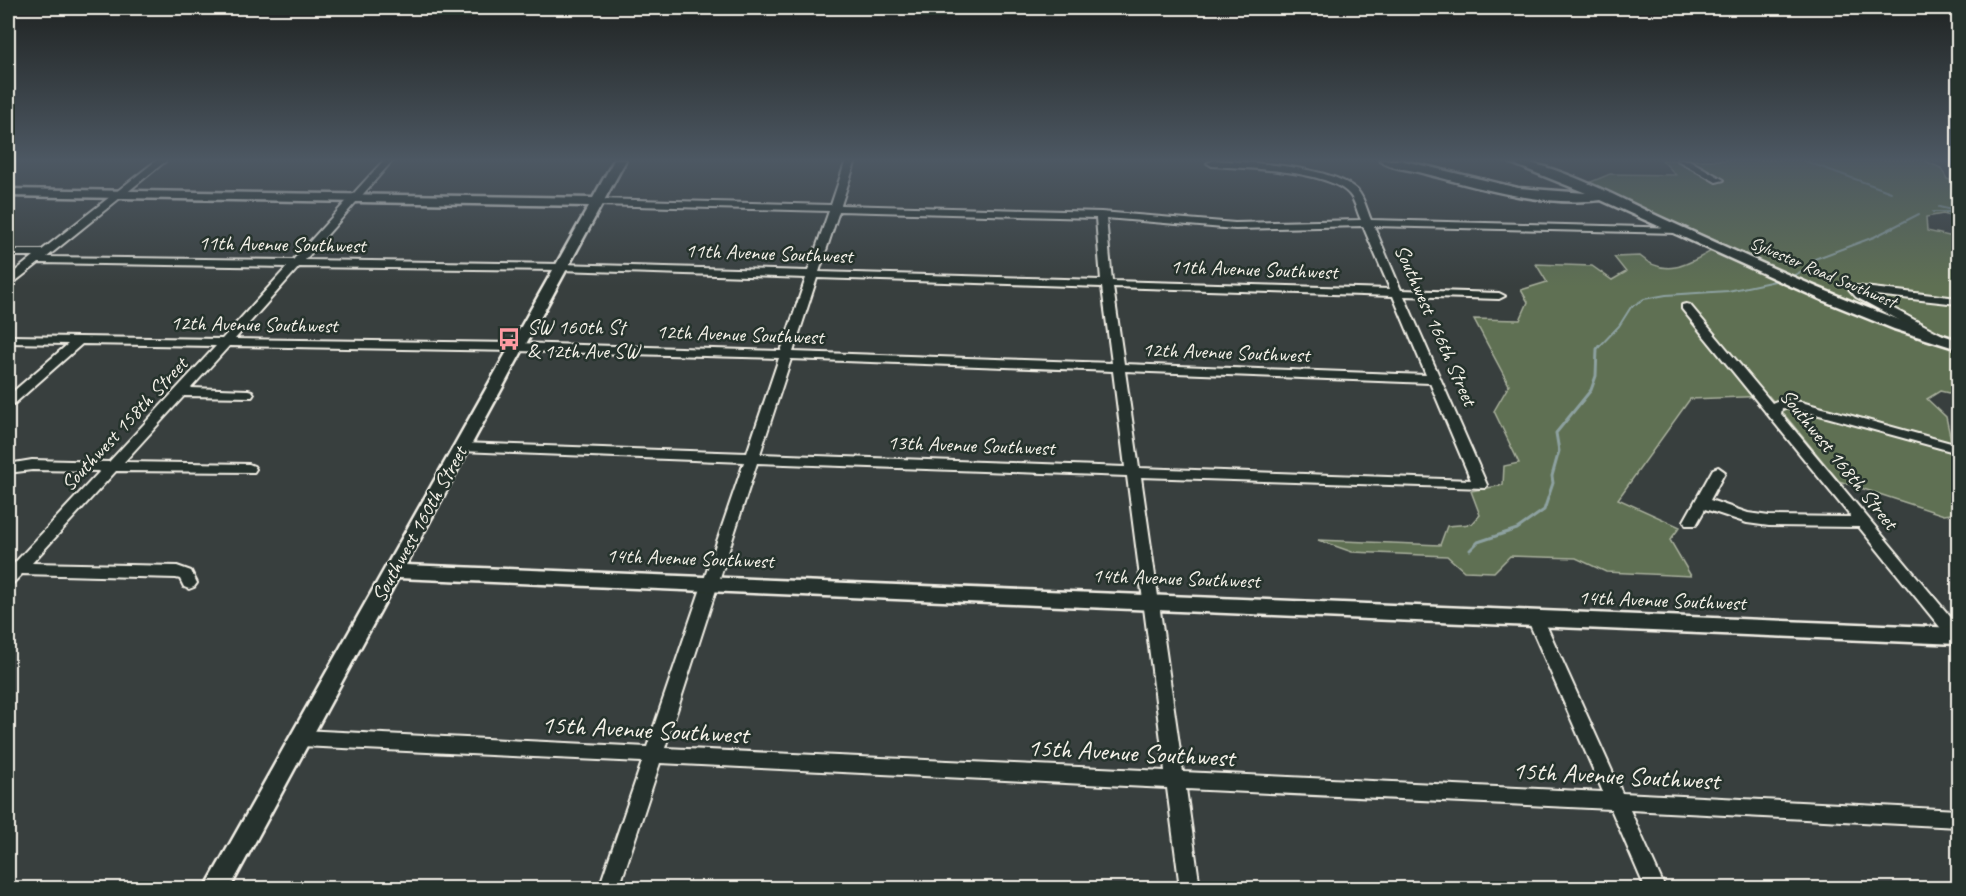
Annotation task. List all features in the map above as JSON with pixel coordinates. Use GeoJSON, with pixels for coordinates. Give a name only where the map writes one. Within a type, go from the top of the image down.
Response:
{"type":"FeatureCollection","features":[{"type":"Feature","properties":{"kind":"street"},"geometry":{"type":"LineString","coordinates":[[8,282],[111,202]]}},
{"type":"Feature","properties":{"kind":"street","name":"Southwest 158th Street"},"geometry":{"type":"LineString","coordinates":[[13,573],[353,202]]}},
{"type":"Feature","properties":{"kind":"street"},"geometry":{"type":"LineString","coordinates":[[586,202],[1101,215],[1235,226],[1366,223],[1678,230]]}},
{"type":"Feature","properties":{"kind":"street","name":"Southwest 160th Street"},"geometry":{"type":"LineString","coordinates":[[217,888],[597,202]]}},
{"type":"Feature","properties":{"kind":"street"},"geometry":{"type":"LineString","coordinates":[[609,888],[838,202]]}},
{"type":"Feature","properties":{"kind":"street","name":"Southwest 166th Street"},"geometry":{"type":"LineString","coordinates":[[1358,202],[1480,485]]}},
{"type":"Feature","properties":{"kind":"street","name":"Sylvester Road Southwest"},"geometry":{"type":"LineString","coordinates":[[1615,202],[1827,297],[1899,326],[1955,344]]}},
{"type":"Feature","properties":{"kind":"street"},"geometry":{"type":"LineString","coordinates":[[1101,215],[1107,283],[1190,888]]}},
{"type":"Feature","properties":{"kind":"street","name":"11th Avenue Southwest"},"geometry":{"type":"LineString","coordinates":[[8,253],[41,257],[297,264],[560,267],[1499,296]]}},
{"type":"Feature","properties":{"kind":"street"},"geometry":{"type":"LineString","coordinates":[[1955,344],[1860,295],[1855,289],[1959,301]]}},
{"type":"Feature","properties":{"kind":"street","name":"Southwest 168th Street"},"geometry":{"type":"LineString","coordinates":[[1686,307],[1958,636]]}},
{"type":"Feature","properties":{"kind":"street","name":"12th Avenue Southwest"},"geometry":{"type":"LineString","coordinates":[[8,339],[516,347],[1436,379]]}},
{"type":"Feature","properties":{"kind":"street"},"geometry":{"type":"LineString","coordinates":[[8,402],[79,340]]}},
{"type":"Feature","properties":{"kind":"street"},"geometry":{"type":"LineString","coordinates":[[181,392],[248,394]]}},
{"type":"Feature","properties":{"kind":"street"},"geometry":{"type":"LineString","coordinates":[[1775,414],[1779,404],[1801,406],[1959,449]]}},
{"type":"Feature","properties":{"kind":"street","name":"13th Avenue Southwest"},"geometry":{"type":"LineString","coordinates":[[461,447],[1480,485]]}},
{"type":"Feature","properties":{"kind":"street"},"geometry":{"type":"LineString","coordinates":[[8,468],[32,465],[249,469]]}},
{"type":"Feature","properties":{"kind":"street"},"geometry":{"type":"LineString","coordinates":[[1691,521],[1718,472]]}},
{"type":"Feature","properties":{"kind":"street"},"geometry":{"type":"LineString","coordinates":[[1701,502],[1747,518],[1769,521],[1863,522]]}},
{"type":"Feature","properties":{"kind":"street","name":"14th Avenue Southwest"},"geometry":{"type":"LineString","coordinates":[[392,571],[1958,636]]}},
{"type":"Feature","properties":{"kind":"street"},"geometry":{"type":"LineString","coordinates":[[13,573],[177,572],[186,575],[189,583]]}},
{"type":"Feature","properties":{"kind":"street"},"geometry":{"type":"LineString","coordinates":[[1535,618],[1614,801],[1655,888]]}},
{"type":"Feature","properties":{"kind":"street","name":"15th Avenue Southwest"},"geometry":{"type":"LineString","coordinates":[[301,738],[1959,819]]}},
{"type":"Feature","properties":{"kind":"green space"},"geometry":{"type":"Polygon","coordinates":[[[1627,202],[1958,202],[1958,218],[1943,214],[1926,217],[1927,231],[1958,238],[1958,395],[1940,391],[1927,399],[1946,417],[1954,454],[1958,456],[1958,513],[1944,515],[1839,481],[1769,396],[1690,399],[1618,499],[1680,527],[1670,540],[1691,576],[1606,572],[1576,558],[1510,556],[1494,572],[1464,571],[1447,556],[1352,552],[1318,540],[1440,545],[1447,526],[1472,524],[1480,515],[1471,491],[1503,485],[1504,466],[1519,463],[1494,411],[1509,385],[1474,319],[1520,320],[1528,302],[1521,290],[1547,282],[1536,264],[1592,266],[1612,280],[1626,272],[1614,257],[1640,256],[1651,264],[1672,268],[1692,261],[1724,244],[1627,202]]]}},
{"type":"Feature","properties":{"kind":"waterway"},"geometry":{"type":"LineString","coordinates":[[1939,207],[1952,210]]}},
{"type":"Feature","properties":{"kind":"waterway"},"geometry":{"type":"LineString","coordinates":[[1933,212],[1958,212]]}},
{"type":"Feature","properties":{"kind":"waterway"},"geometry":{"type":"LineString","coordinates":[[1789,278],[1808,268],[1812,260],[1874,237],[1919,214]]}},
{"type":"Feature","properties":{"kind":"waterway"},"geometry":{"type":"LineString","coordinates":[[1598,348],[1619,326],[1631,307],[1644,299],[1666,295],[1728,291],[1780,280]]}},
{"type":"Feature","properties":{"kind":"waterway"},"geometry":{"type":"LineString","coordinates":[[1470,550],[1478,542],[1517,529],[1544,510],[1553,483],[1552,476],[1559,451],[1556,433],[1591,390],[1596,376],[1599,346]]}},
{"type":"Feature","properties":{"kind":"place","name":"SW 160th St & 12th Ave SW"},"geometry":{"type":"Point","coordinates":[509,339]}}]}
